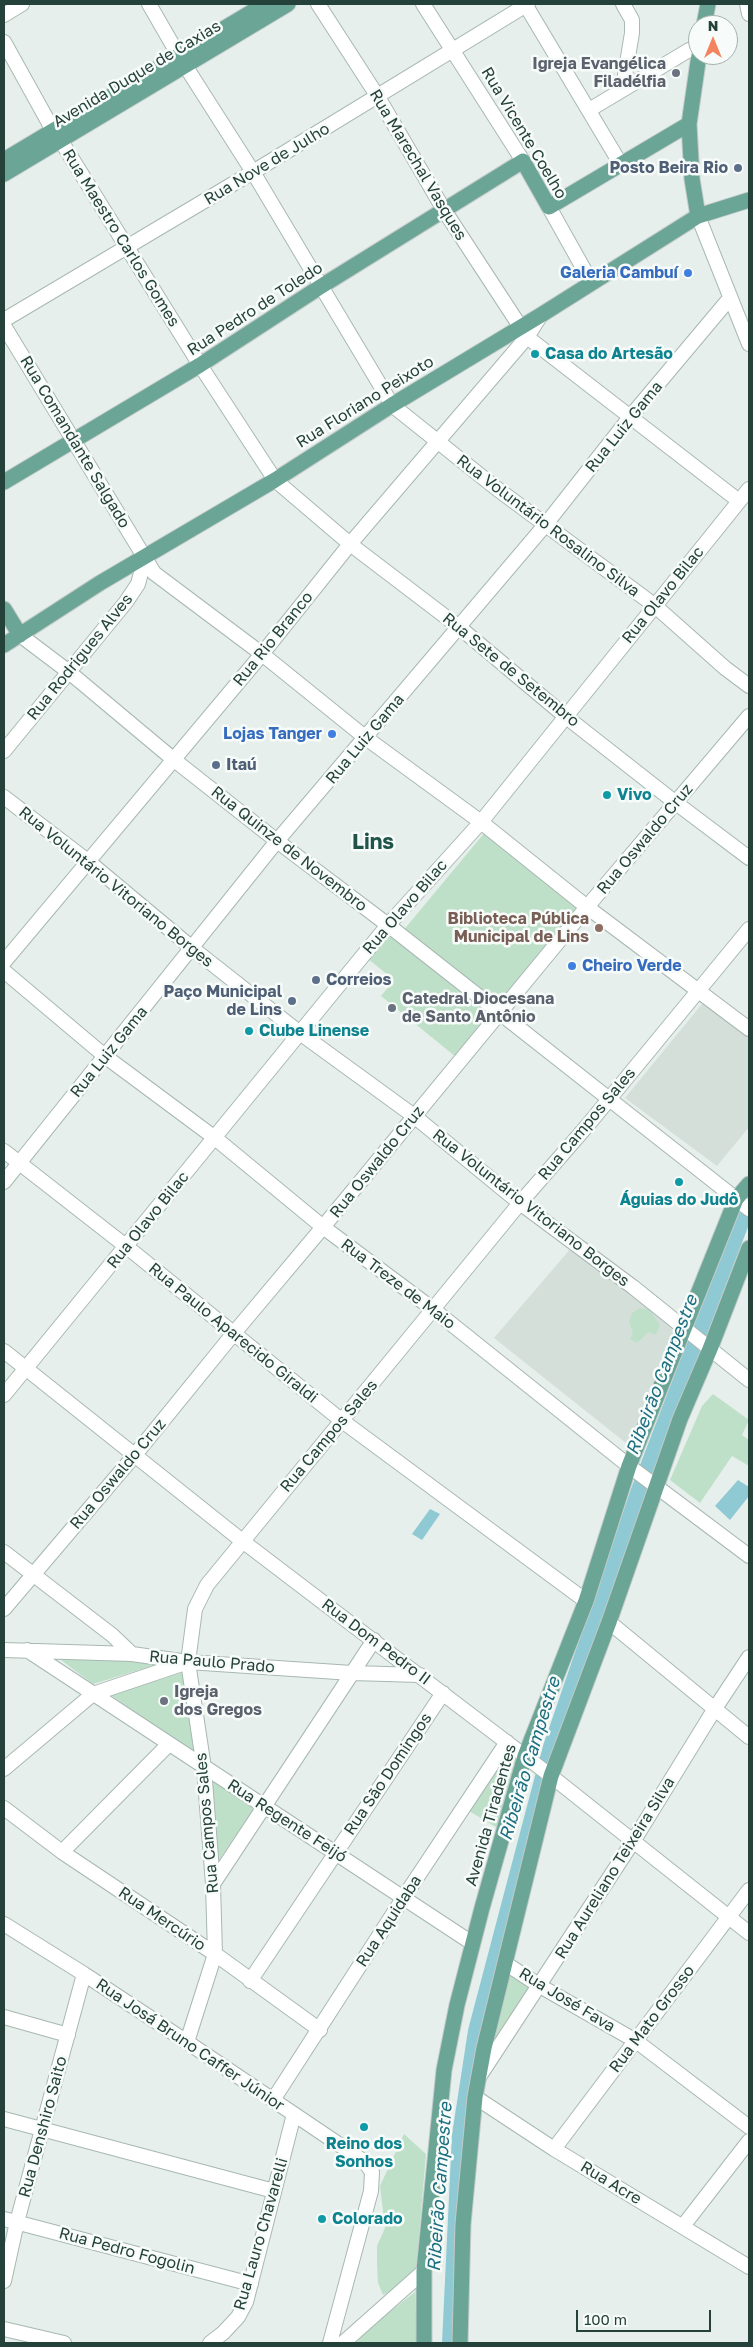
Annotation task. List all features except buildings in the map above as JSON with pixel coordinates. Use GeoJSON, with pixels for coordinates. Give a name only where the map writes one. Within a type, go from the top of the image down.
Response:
{"type":"FeatureCollection","features":[{"type":"Feature","properties":{"kind":"main road","name":"Avenida Duque de Caxias"},"geometry":{"type":"LineString","coordinates":[[4,160],[56,136],[182,61],[265,4]]}},
{"type":"Feature","properties":{"kind":"main road","name":"Avenida Duque de Caxias"},"geometry":{"type":"LineString","coordinates":[[4,174],[42,152],[68,122],[288,4]]}},
{"type":"Feature","properties":{"kind":"main road"},"geometry":{"type":"LineString","coordinates":[[697,65],[689,124],[692,179],[698,216]]}},
{"type":"Feature","properties":{"kind":"main road"},"geometry":{"type":"LineString","coordinates":[[549,207],[620,163],[689,124]]}},
{"type":"Feature","properties":{"kind":"main road","name":"Rua Vicente Coelho"},"geometry":{"type":"LineString","coordinates":[[523,161],[549,207]]}},
{"type":"Feature","properties":{"kind":"main road","name":"Rua Pedro de Toledo"},"geometry":{"type":"LineString","coordinates":[[4,482],[73,439],[200,365],[320,287],[523,161]]}},
{"type":"Feature","properties":{"kind":"main road","name":"Rua Floriano Peixoto"},"geometry":{"type":"LineString","coordinates":[[4,645],[100,583],[274,480],[392,405],[523,332],[541,315],[698,216],[749,200]]}},
{"type":"Feature","properties":{"kind":"main road"},"geometry":{"type":"LineString","coordinates":[[4,609],[20,635]]}},
{"type":"Feature","properties":{"kind":"main road","name":"Avenida Tiradentes"},"geometry":{"type":"LineString","coordinates":[[424,2343],[424,2271],[444,2070],[472,1943],[529,1759],[632,1468],[749,1184]]}},
{"type":"Feature","properties":{"kind":"main road"},"geometry":{"type":"LineString","coordinates":[[460,2343],[463,2224],[478,2077],[549,1774],[609,1622],[654,1484],[707,1347],[749,1248]]}},
{"type":"Feature","properties":{"kind":"street"},"geometry":{"type":"LineString","coordinates":[[4,15],[22,4]]}},
{"type":"Feature","properties":{"kind":"street","name":"Rua Voluntário Rosalino Silva"},"geometry":{"type":"LineString","coordinates":[[150,4],[182,61],[253,172],[392,405],[436,441],[654,606],[725,668],[749,686]]}},
{"type":"Feature","properties":{"kind":"street","name":"Rua Marechal Vasques"},"geometry":{"type":"LineString","coordinates":[[318,4],[378,97],[444,210],[523,332]]}},
{"type":"Feature","properties":{"kind":"street","name":"Rua Vicente Coelho"},"geometry":{"type":"LineString","coordinates":[[423,4],[523,161]]}},
{"type":"Feature","properties":{"kind":"street"},"geometry":{"type":"LineString","coordinates":[[526,4],[620,163]]}},
{"type":"Feature","properties":{"kind":"street","name":"Rua Nove de Julho"},"geometry":{"type":"LineString","coordinates":[[4,320],[128,248],[378,97],[526,4]]}},
{"type":"Feature","properties":{"kind":"street"},"geometry":{"type":"LineString","coordinates":[[623,4],[632,20],[632,33],[625,75],[628,86]]}},
{"type":"Feature","properties":{"kind":"street"},"geometry":{"type":"LineString","coordinates":[[747,4],[749,14]]}},
{"type":"Feature","properties":{"kind":"street","name":"Rua Maestro Carlos Gomes"},"geometry":{"type":"LineString","coordinates":[[4,42],[56,136],[274,480]]}},
{"type":"Feature","properties":{"kind":"street"},"geometry":{"type":"LineString","coordinates":[[589,110],[688,51]]}},
{"type":"Feature","properties":{"kind":"street","name":"Rua Vicente Coelho"},"geometry":{"type":"LineString","coordinates":[[549,207],[591,282]]}},
{"type":"Feature","properties":{"kind":"street"},"geometry":{"type":"LineString","coordinates":[[698,216],[749,344]]}},
{"type":"Feature","properties":{"kind":"street","name":"Rua Luiz Gama"},"geometry":{"type":"LineString","coordinates":[[4,1182],[106,1057],[277,841],[546,524],[631,416],[730,298]]}},
{"type":"Feature","properties":{"kind":"street","name":"Rua Comandante Salgado"},"geometry":{"type":"LineString","coordinates":[[4,326],[154,573],[262,654],[366,738],[481,822],[587,907],[749,1029]]}},
{"type":"Feature","properties":{"kind":"street"},"geometry":{"type":"LineString","coordinates":[[523,332],[739,500]]}},
{"type":"Feature","properties":{"kind":"street","name":"Rua Rio Branco"},"geometry":{"type":"LineString","coordinates":[[4,962],[262,654],[523,332]]}},
{"type":"Feature","properties":{"kind":"street","name":"Rua Sete de Setembro"},"geometry":{"type":"LineString","coordinates":[[274,480],[350,544],[459,627],[565,716],[749,858]]}},
{"type":"Feature","properties":{"kind":"street","name":"Rua Olavo Bilac"},"geometry":{"type":"LineString","coordinates":[[4,1395],[127,1247],[388,925],[481,822],[749,489]]}},
{"type":"Feature","properties":{"kind":"street","name":"Rua Rodrigues Alves"},"geometry":{"type":"LineString","coordinates":[[4,751],[126,602],[138,584],[145,558]]}},
{"type":"Feature","properties":{"kind":"street","name":"Rua Quinze de Novembro"},"geometry":{"type":"LineString","coordinates":[[20,635],[69,672],[173,759],[277,841],[388,925],[742,1203]]}},
{"type":"Feature","properties":{"kind":"street","name":"Rua Oswaldo Cruz"},"geometry":{"type":"LineString","coordinates":[[4,1609],[134,1456],[587,907],[749,716]]}},
{"type":"Feature","properties":{"kind":"street","name":"Rua Voluntário Vitoriano Borges"},"geometry":{"type":"LineString","coordinates":[[4,798],[88,862],[192,948],[300,1033],[414,1116],[520,1203],[689,1331],[749,1380]]}},
{"type":"Feature","properties":{"kind":"street","name":"Rua Campos Sales"},"geometry":{"type":"LineString","coordinates":[[187,2042],[215,1954],[213,1884],[204,1768],[188,1662],[195,1608],[207,1585],[241,1540],[749,929]]}},
{"type":"Feature","properties":{"kind":"street","name":"Rua Treze de Maio"},"geometry":{"type":"LineString","coordinates":[[4,971],[106,1057],[215,1138],[323,1227],[434,1310],[632,1468],[749,1556]]}},
{"type":"Feature","properties":{"kind":"street","name":"Rua Paulo Aparecido Giraldi"},"geometry":{"type":"LineString","coordinates":[[4,1150],[341,1420],[586,1601]]}},
{"type":"Feature","properties":{"kind":"street","name":"Rua Dom Pedro II"},"geometry":{"type":"LineString","coordinates":[[4,1351],[241,1540],[549,1774],[749,1933]]}},
{"type":"Feature","properties":{"kind":"street"},"geometry":{"type":"LineString","coordinates":[[4,1552],[112,1635],[132,1654]]}},
{"type":"Feature","properties":{"kind":"street"},"geometry":{"type":"LineString","coordinates":[[609,1622],[749,1737]]}},
{"type":"Feature","properties":{"kind":"street"},"geometry":{"type":"LineString","coordinates":[[213,1884],[374,1640]]}},
{"type":"Feature","properties":{"kind":"street","name":"Rua Paulo Prado"},"geometry":{"type":"LineString","coordinates":[[4,1650],[132,1654],[188,1662],[352,1673],[420,1675]]}},
{"type":"Feature","properties":{"kind":"street","name":"Rua Regente Feijó"},"geometry":{"type":"LineString","coordinates":[[27,1650],[472,1943]]}},
{"type":"Feature","properties":{"kind":"street","name":"Rua Aureliano Teixeira Silva"},"geometry":{"type":"LineString","coordinates":[[478,2077],[540,1986],[749,1657]]}},
{"type":"Feature","properties":{"kind":"street"},"geometry":{"type":"LineString","coordinates":[[4,1769],[93,1694],[188,1662]]}},
{"type":"Feature","properties":{"kind":"street","name":"Rua São Domingos"},"geometry":{"type":"LineString","coordinates":[[250,1981],[443,1693]]}},
{"type":"Feature","properties":{"kind":"street","name":"Rua Aquidaba"},"geometry":{"type":"LineString","coordinates":[[273,2100],[507,1742]]}},
{"type":"Feature","properties":{"kind":"street"},"geometry":{"type":"LineString","coordinates":[[62,1852],[169,1744]]}},
{"type":"Feature","properties":{"kind":"street","name":"Rua Mercúrio"},"geometry":{"type":"LineString","coordinates":[[4,1808],[62,1852],[215,1954],[320,2030]]}},
{"type":"Feature","properties":{"kind":"street","name":"Rua Mato Grosso"},"geometry":{"type":"LineString","coordinates":[[554,2149],[749,1890]]}},
{"type":"Feature","properties":{"kind":"street","name":"Rua Josá Bruno Caffer Júnior"},"geometry":{"type":"LineString","coordinates":[[4,1924],[84,1974],[365,2162],[372,2172],[370,2191],[330,2343]]}},
{"type":"Feature","properties":{"kind":"street","name":"Rua José Fava"},"geometry":{"type":"LineString","coordinates":[[505,1963],[540,1986],[636,2041],[749,2127]]}},
{"type":"Feature","properties":{"kind":"street","name":"Rua Denshiro Saito"},"geometry":{"type":"LineString","coordinates":[[4,2281],[10,2221],[42,2129],[84,1974]]}},
{"type":"Feature","properties":{"kind":"street"},"geometry":{"type":"LineString","coordinates":[[4,2017],[68,2035]]}},
{"type":"Feature","properties":{"kind":"street","name":"Rua Acre"},"geometry":{"type":"LineString","coordinates":[[475,2097],[554,2149],[749,2266]]}},
{"type":"Feature","properties":{"kind":"street","name":"Rua Lauro Chavarelli"},"geometry":{"type":"LineString","coordinates":[[210,2343],[238,2318],[246,2302],[294,2114]]}},
{"type":"Feature","properties":{"kind":"street"},"geometry":{"type":"LineString","coordinates":[[4,2119],[274,2191]]}},
{"type":"Feature","properties":{"kind":"street"},"geometry":{"type":"LineString","coordinates":[[683,2226],[749,2141]]}},
{"type":"Feature","properties":{"kind":"street","name":"Rua Pedro Fogolin"},"geometry":{"type":"LineString","coordinates":[[10,2221],[251,2284]]}},
{"type":"Feature","properties":{"kind":"street"},"geometry":{"type":"LineString","coordinates":[[342,2343],[424,2271]]}},
{"type":"Feature","properties":{"kind":"street"},"geometry":{"type":"LineString","coordinates":[[4,2329],[64,2343]]}},
{"type":"Feature","properties":{"kind":"shaded area"},"geometry":{"type":"Polygon","coordinates":[[[706,999],[749,1037],[749,1127],[717,1166],[625,1098],[706,999]]]}},
{"type":"Feature","properties":{"kind":"shaded area"},"geometry":{"type":"Polygon","coordinates":[[[572,1247],[676,1330],[631,1447],[494,1338],[572,1247]]]}},
{"type":"Feature","properties":{"kind":"green space"},"geometry":{"type":"Polygon","coordinates":[[[486,831],[582,909],[499,1010],[402,932],[486,831]]]}},
{"type":"Feature","properties":{"kind":"green space"},"geometry":{"type":"Polygon","coordinates":[[[391,929],[491,1014],[456,1057],[381,996],[394,980],[367,958],[391,929]]]}},
{"type":"Feature","properties":{"kind":"green space"},"geometry":{"type":"Polygon","coordinates":[[[640,1308],[649,1309],[660,1325],[656,1335],[649,1332],[637,1343],[630,1339],[633,1333],[629,1322],[632,1313],[640,1308]]]}},
{"type":"Feature","properties":{"kind":"green space"},"geometry":{"type":"Polygon","coordinates":[[[713,1394],[749,1420],[742,1435],[749,1440],[749,1466],[732,1456],[700,1503],[670,1480],[702,1406],[713,1394]]]}},
{"type":"Feature","properties":{"kind":"green space"},"geometry":{"type":"Polygon","coordinates":[[[53,1654],[162,1663],[93,1684],[53,1654]]]}},
{"type":"Feature","properties":{"kind":"green space"},"geometry":{"type":"Polygon","coordinates":[[[184,1672],[197,1757],[111,1695],[184,1672]]]}},
{"type":"Feature","properties":{"kind":"green space"},"geometry":{"type":"Polygon","coordinates":[[[506,1754],[512,1754],[517,1760],[498,1826],[496,1827],[469,1811],[506,1754]]]}},
{"type":"Feature","properties":{"kind":"green space"},"geometry":{"type":"Polygon","coordinates":[[[211,1779],[254,1808],[216,1864],[211,1779]]]}},
{"type":"Feature","properties":{"kind":"green space"},"geometry":{"type":"Polygon","coordinates":[[[509,1971],[531,1986],[493,2047],[496,2032],[509,1971]]]}},
{"type":"Feature","properties":{"kind":"green space"},"geometry":{"type":"Polygon","coordinates":[[[404,2134],[426,2154],[416,2270],[394,2290],[383,2295],[378,2283],[377,2265],[377,2246],[385,2228],[380,2186],[404,2134]]]}},
{"type":"Feature","properties":{"kind":"green space"},"geometry":{"type":"Polygon","coordinates":[[[415,2292],[417,2343],[356,2343],[370,2327],[415,2292]]]}},
{"type":"Feature","properties":{"kind":"water"},"geometry":{"type":"Polygon","coordinates":[[[738,1480],[749,1487],[749,1496],[730,1520],[715,1506],[738,1480]]]}},
{"type":"Feature","properties":{"kind":"water"},"geometry":{"type":"Polygon","coordinates":[[[430,1509],[440,1514],[422,1540],[412,1534],[430,1509]]]}},
{"type":"Feature","properties":{"kind":"waterway","name":"Ribeirão Campestre"},"geometry":{"type":"LineString","coordinates":[[450,2343],[460,2135],[476,2031],[530,1826],[551,1747],[639,1490],[741,1223],[749,1211]]}},
{"type":"Feature","properties":{"kind":"place","name":"Igreja Evangélica Filadélfia"},"geometry":{"type":"Point","coordinates":[676,73]}},
{"type":"Feature","properties":{"kind":"place","name":"Posto Beira Rio"},"geometry":{"type":"Point","coordinates":[738,168]}},
{"type":"Feature","properties":{"kind":"place","name":"Galeria Cambuí"},"geometry":{"type":"Point","coordinates":[688,273]}},
{"type":"Feature","properties":{"kind":"place","name":"Casa do Artesão"},"geometry":{"type":"Point","coordinates":[535,354]}},
{"type":"Feature","properties":{"kind":"place","name":"Lojas Tanger"},"geometry":{"type":"Point","coordinates":[332,734]}},
{"type":"Feature","properties":{"kind":"place","name":"Itaú"},"geometry":{"type":"Point","coordinates":[216,765]}},
{"type":"Feature","properties":{"kind":"place","name":"Vivo"},"geometry":{"type":"Point","coordinates":[607,795]}},
{"type":"Feature","properties":{"kind":"place","name":"Biblioteca Pública Municipal de Lins"},"geometry":{"type":"Point","coordinates":[599,928]}},
{"type":"Feature","properties":{"kind":"place","name":"Cheiro Verde"},"geometry":{"type":"Point","coordinates":[572,966]}},
{"type":"Feature","properties":{"kind":"place","name":"Correios"},"geometry":{"type":"Point","coordinates":[316,980]}},
{"type":"Feature","properties":{"kind":"place","name":"Paço Municipal de Lins"},"geometry":{"type":"Point","coordinates":[292,1001]}},
{"type":"Feature","properties":{"kind":"place","name":"Catedral Diocesana de Santo Antônio"},"geometry":{"type":"Point","coordinates":[392,1008]}},
{"type":"Feature","properties":{"kind":"place","name":"Clube Linense"},"geometry":{"type":"Point","coordinates":[249,1031]}},
{"type":"Feature","properties":{"kind":"place","name":"Águias do Judô"},"geometry":{"type":"Point","coordinates":[679,1182]}},
{"type":"Feature","properties":{"kind":"place","name":"Igreja dos Gregos"},"geometry":{"type":"Point","coordinates":[164,1701]}},
{"type":"Feature","properties":{"kind":"place","name":"Reino dos Sonhos"},"geometry":{"type":"Point","coordinates":[364,2127]}},
{"type":"Feature","properties":{"kind":"place","name":"Colorado"},"geometry":{"type":"Point","coordinates":[322,2219]}},
{"type":"Feature","properties":{"kind":"district","name":"Lins"},"geometry":{"type":"Point","coordinates":[373,842]}}]}
